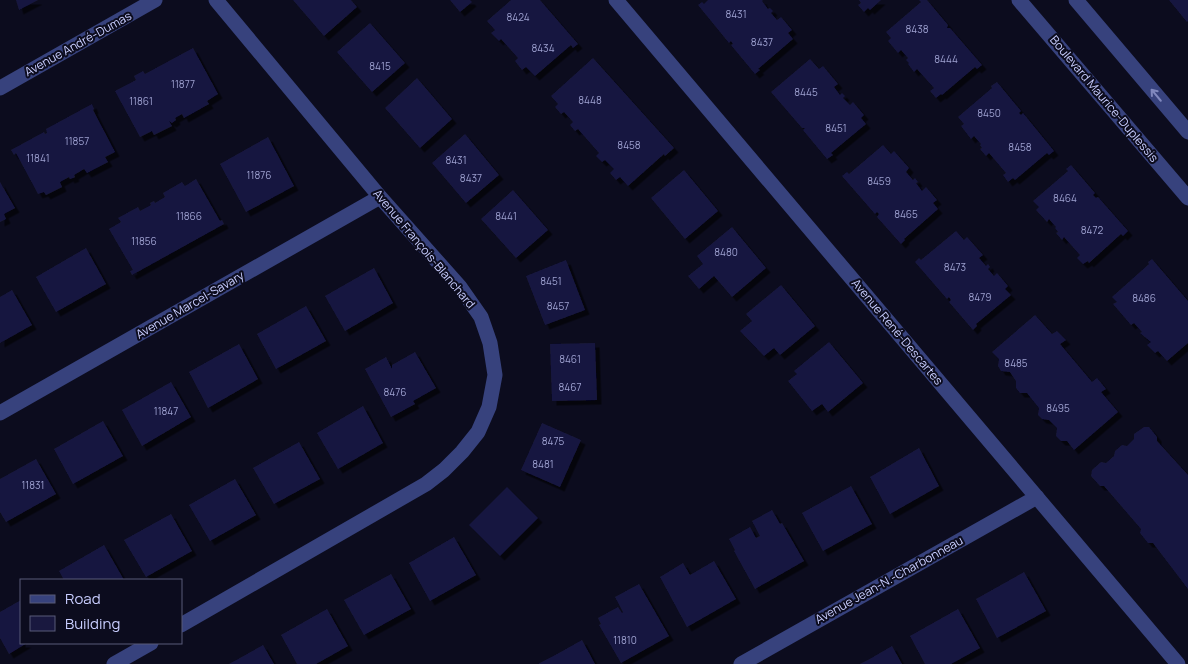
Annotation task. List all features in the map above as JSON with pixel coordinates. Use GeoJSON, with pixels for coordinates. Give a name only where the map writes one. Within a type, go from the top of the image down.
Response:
{"type":"FeatureCollection","features":[{"type":"Feature","properties":{"kind":"street","name":"Avenue André-Dumas"},"geometry":{"type":"LineString","coordinates":[[0,88],[155,0]]}},
{"type":"Feature","properties":{"kind":"street","name":"Avenue François-Blanchard"},"geometry":{"type":"LineString","coordinates":[[182,624],[426,484],[444,470],[478,432],[489,407],[494,375],[490,343],[481,317],[460,287],[380,197],[216,0]]}},
{"type":"Feature","properties":{"kind":"street","name":"Avenue René-Descartes"},"geometry":{"type":"LineString","coordinates":[[616,0],[1178,664]]}},
{"type":"Feature","properties":{"kind":"street","name":"Boulevard Maurice-Duplessis"},"geometry":{"type":"LineString","coordinates":[[1019,0],[1188,198]]}},
{"type":"Feature","properties":{"kind":"street"},"geometry":{"type":"LineString","coordinates":[[1076,0],[1188,132]]}},
{"type":"Feature","properties":{"kind":"street","name":"Avenue Marcel-Savary"},"geometry":{"type":"LineString","coordinates":[[0,413],[380,197]]}},
{"type":"Feature","properties":{"kind":"street","name":"Avenue Jean-N.-Charbonneau"},"geometry":{"type":"LineString","coordinates":[[741,664],[1037,497]]}},
{"type":"Feature","properties":{"kind":"street"},"geometry":{"type":"LineString","coordinates":[[114,664],[149,644]]}},
{"type":"Feature","properties":{"kind":"building"},"geometry":{"type":"Polygon","coordinates":[[[16,0],[38,0],[19,10],[16,0]]]}},
{"type":"Feature","properties":{"kind":"building"},"geometry":{"type":"Polygon","coordinates":[[[293,0],[351,0],[357,7],[324,36],[293,0]]]}},
{"type":"Feature","properties":{"kind":"building"},"geometry":{"type":"Polygon","coordinates":[[[450,0],[470,0],[472,2],[460,12],[450,0]]]}},
{"type":"Feature","properties":{"kind":"building"},"geometry":{"type":"Polygon","coordinates":[[[511,0],[540,0],[578,44],[573,48],[571,45],[535,76],[526,67],[522,70],[515,61],[518,58],[501,39],[499,41],[491,33],[495,30],[487,21],[511,0]]]}},
{"type":"Feature","properties":{"kind":"building"},"geometry":{"type":"Polygon","coordinates":[[[708,0],[763,0],[768,9],[770,8],[773,11],[771,13],[777,20],[781,17],[792,30],[788,33],[793,39],[758,69],[760,70],[755,74],[731,45],[733,44],[731,41],[729,43],[698,5],[702,2],[704,4],[708,0]]]}},
{"type":"Feature","properties":{"kind":"building"},"geometry":{"type":"Polygon","coordinates":[[[859,0],[881,0],[870,10],[868,8],[864,12],[858,5],[861,3],[859,0]]]}},
{"type":"Feature","properties":{"kind":"building"},"geometry":{"type":"Polygon","coordinates":[[[919,0],[927,0],[948,25],[947,28],[950,28],[982,65],[977,69],[975,67],[936,98],[930,91],[934,88],[917,69],[914,72],[906,60],[908,58],[901,50],[898,53],[888,41],[891,38],[886,32],[921,2],[919,0]]]}},
{"type":"Feature","properties":{"kind":"building"},"geometry":{"type":"Polygon","coordinates":[[[1169,0],[1188,0],[1187,22],[1169,0]]]}},
{"type":"Feature","properties":{"kind":"building"},"geometry":{"type":"Polygon","coordinates":[[[370,23],[405,63],[372,92],[337,52],[370,23]]]}},
{"type":"Feature","properties":{"kind":"building"},"geometry":{"type":"Polygon","coordinates":[[[193,48],[218,94],[207,101],[209,104],[184,118],[182,114],[175,118],[176,120],[172,123],[169,121],[172,126],[154,135],[152,131],[140,137],[115,91],[136,80],[134,76],[143,71],[145,74],[193,48]]]}},
{"type":"Feature","properties":{"kind":"building"},"geometry":{"type":"Polygon","coordinates":[[[593,58],[674,148],[665,156],[664,154],[628,186],[620,177],[616,180],[610,173],[614,169],[605,160],[602,162],[596,156],[599,153],[578,129],[575,131],[570,125],[573,122],[564,112],[561,114],[555,107],[558,104],[551,96],[593,58]]]}},
{"type":"Feature","properties":{"kind":"building"},"geometry":{"type":"Polygon","coordinates":[[[810,59],[819,69],[823,66],[838,84],[834,87],[840,95],[842,93],[845,96],[843,98],[850,105],[853,102],[864,115],[861,118],[866,124],[831,153],[833,155],[827,159],[803,130],[805,128],[802,128],[771,92],[810,59]]]}},
{"type":"Feature","properties":{"kind":"building"},"geometry":{"type":"Polygon","coordinates":[[[417,78],[452,119],[420,148],[385,108],[417,78]]]}},
{"type":"Feature","properties":{"kind":"building"},"geometry":{"type":"Polygon","coordinates":[[[997,82],[1021,111],[1019,113],[1021,115],[1023,113],[1054,151],[1049,155],[1047,153],[1015,180],[1013,178],[1008,182],[1003,175],[1006,173],[989,153],[986,156],[980,149],[982,148],[981,144],[974,136],[971,139],[961,126],[964,124],[958,117],[997,82]]]}},
{"type":"Feature","properties":{"kind":"building"},"geometry":{"type":"Polygon","coordinates":[[[92,104],[93,110],[115,152],[105,157],[108,162],[87,173],[84,169],[74,175],[75,177],[70,179],[69,177],[60,182],[62,187],[46,195],[44,192],[38,194],[16,153],[14,155],[11,150],[44,132],[45,134],[47,133],[46,129],[92,104]]]}},
{"type":"Feature","properties":{"kind":"building"},"geometry":{"type":"Polygon","coordinates":[[[465,134],[499,175],[466,203],[432,163],[465,134]]]}},
{"type":"Feature","properties":{"kind":"building"},"geometry":{"type":"Polygon","coordinates":[[[268,137],[294,186],[246,212],[220,164],[268,137]]]}},
{"type":"Feature","properties":{"kind":"building"},"geometry":{"type":"Polygon","coordinates":[[[883,145],[891,154],[894,151],[909,168],[906,172],[913,180],[915,178],[922,191],[926,187],[937,200],[933,203],[938,209],[904,239],[901,244],[877,217],[879,214],[877,212],[875,214],[842,176],[847,172],[849,174],[883,145]]]}},
{"type":"Feature","properties":{"kind":"building"},"geometry":{"type":"Polygon","coordinates":[[[1071,165],[1095,193],[1093,195],[1096,198],[1098,197],[1128,231],[1123,236],[1121,234],[1089,263],[1088,261],[1083,264],[1077,258],[1080,255],[1064,237],[1062,240],[1056,233],[1058,232],[1056,227],[1049,219],[1047,222],[1036,210],[1039,207],[1033,201],[1068,171],[1066,169],[1071,165]]]}},
{"type":"Feature","properties":{"kind":"building"},"geometry":{"type":"Polygon","coordinates":[[[684,170],[718,211],[685,239],[651,198],[684,170]]]}},
{"type":"Feature","properties":{"kind":"building"},"geometry":{"type":"Polygon","coordinates":[[[196,179],[220,221],[222,220],[224,224],[132,275],[130,271],[133,270],[109,229],[121,222],[118,218],[138,207],[140,211],[151,205],[150,203],[154,201],[155,203],[165,197],[163,193],[182,182],[185,186],[196,179]]]}},
{"type":"Feature","properties":{"kind":"building"},"geometry":{"type":"Polygon","coordinates":[[[0,182],[15,208],[4,214],[6,219],[0,222],[0,182]]]}},
{"type":"Feature","properties":{"kind":"building"},"geometry":{"type":"Polygon","coordinates":[[[513,190],[548,230],[516,258],[481,219],[513,190]]]}},
{"type":"Feature","properties":{"kind":"building"},"geometry":{"type":"Polygon","coordinates":[[[732,227],[766,268],[732,297],[714,276],[699,289],[688,276],[703,264],[697,256],[732,227]]]}},
{"type":"Feature","properties":{"kind":"building"},"geometry":{"type":"Polygon","coordinates":[[[956,231],[964,240],[967,237],[983,255],[979,258],[986,266],[988,264],[990,267],[988,269],[994,276],[997,273],[1008,286],[1005,289],[1011,295],[976,324],[977,326],[973,330],[949,302],[951,300],[949,297],[947,299],[915,262],[919,258],[921,260],[956,231]]]}},
{"type":"Feature","properties":{"kind":"building"},"geometry":{"type":"Polygon","coordinates":[[[86,248],[106,284],[56,312],[36,277],[86,248]]]}},
{"type":"Feature","properties":{"kind":"building"},"geometry":{"type":"Polygon","coordinates":[[[1152,259],[1188,301],[1188,343],[1167,361],[1158,351],[1155,353],[1147,345],[1151,342],[1140,333],[1142,332],[1134,323],[1131,325],[1113,304],[1117,302],[1112,297],[1149,264],[1148,262],[1152,259]]]}},
{"type":"Feature","properties":{"kind":"building"},"geometry":{"type":"Polygon","coordinates":[[[566,260],[585,310],[545,325],[526,276],[566,260]]]}},
{"type":"Feature","properties":{"kind":"building"},"geometry":{"type":"Polygon","coordinates":[[[374,268],[393,303],[345,331],[325,296],[374,268]]]}},
{"type":"Feature","properties":{"kind":"building"},"geometry":{"type":"Polygon","coordinates":[[[781,285],[815,326],[780,355],[774,348],[764,356],[740,331],[752,321],[746,314],[781,285]]]}},
{"type":"Feature","properties":{"kind":"building"},"geometry":{"type":"Polygon","coordinates":[[[12,290],[32,325],[0,343],[0,297],[12,290]]]}},
{"type":"Feature","properties":{"kind":"building"},"geometry":{"type":"Polygon","coordinates":[[[306,306],[326,341],[276,369],[257,334],[306,306]]]}},
{"type":"Feature","properties":{"kind":"building"},"geometry":{"type":"Polygon","coordinates":[[[1035,315],[1052,334],[1057,331],[1066,340],[1060,344],[1092,382],[1097,378],[1106,389],[1101,392],[1118,412],[1074,450],[1067,441],[1061,441],[1056,436],[1057,428],[1049,420],[1042,419],[1038,415],[1039,408],[1027,393],[1020,393],[1016,388],[1016,381],[1010,372],[1001,371],[998,366],[999,359],[992,352],[1035,315]]]}},
{"type":"Feature","properties":{"kind":"building"},"geometry":{"type":"Polygon","coordinates":[[[829,342],[863,383],[828,412],[822,404],[812,411],[788,381],[797,374],[794,371],[829,342]]]}},
{"type":"Feature","properties":{"kind":"building"},"geometry":{"type":"Polygon","coordinates":[[[595,343],[597,400],[552,401],[550,344],[595,343]]]}},
{"type":"Feature","properties":{"kind":"building"},"geometry":{"type":"Polygon","coordinates":[[[239,344],[258,379],[208,408],[189,372],[239,344]]]}},
{"type":"Feature","properties":{"kind":"building"},"geometry":{"type":"Polygon","coordinates":[[[415,352],[436,388],[413,401],[415,404],[391,417],[365,369],[386,357],[392,369],[392,365],[415,352]]]}},
{"type":"Feature","properties":{"kind":"building"},"geometry":{"type":"Polygon","coordinates":[[[171,382],[191,417],[142,446],[122,410],[171,382]]]}},
{"type":"Feature","properties":{"kind":"building"},"geometry":{"type":"Polygon","coordinates":[[[363,406],[383,443],[338,469],[317,433],[363,406]]]}},
{"type":"Feature","properties":{"kind":"building"},"geometry":{"type":"Polygon","coordinates":[[[103,421],[123,456],[73,484],[54,449],[103,421]]]}},
{"type":"Feature","properties":{"kind":"building"},"geometry":{"type":"Polygon","coordinates":[[[542,423],[581,440],[560,487],[521,470],[542,423]]]}},
{"type":"Feature","properties":{"kind":"building"},"geometry":{"type":"Polygon","coordinates":[[[1144,427],[1149,427],[1157,437],[1157,441],[1188,475],[1188,589],[1153,543],[1148,543],[1140,533],[1141,529],[1104,486],[1100,486],[1091,476],[1092,470],[1101,462],[1106,463],[1122,445],[1127,446],[1134,439],[1134,434],[1144,427]]]}},
{"type":"Feature","properties":{"kind":"building"},"geometry":{"type":"Polygon","coordinates":[[[299,442],[320,479],[274,504],[253,468],[299,442]]]}},
{"type":"Feature","properties":{"kind":"building"},"geometry":{"type":"Polygon","coordinates":[[[919,448],[939,486],[890,514],[870,477],[919,448]]]}},
{"type":"Feature","properties":{"kind":"building"},"geometry":{"type":"Polygon","coordinates":[[[36,459],[56,494],[6,522],[0,512],[0,479],[36,459]]]}},
{"type":"Feature","properties":{"kind":"building"},"geometry":{"type":"Polygon","coordinates":[[[235,479],[256,515],[210,541],[189,505],[235,479]]]}},
{"type":"Feature","properties":{"kind":"building"},"geometry":{"type":"Polygon","coordinates":[[[851,486],[872,524],[823,551],[802,513],[851,486]]]}},
{"type":"Feature","properties":{"kind":"building"},"geometry":{"type":"Polygon","coordinates":[[[507,487],[538,518],[500,556],[469,525],[507,487]]]}},
{"type":"Feature","properties":{"kind":"building"},"geometry":{"type":"Polygon","coordinates":[[[772,510],[780,524],[782,523],[804,561],[755,589],[729,539],[750,527],[756,538],[760,536],[752,521],[772,510]]]}},
{"type":"Feature","properties":{"kind":"building"},"geometry":{"type":"Polygon","coordinates":[[[171,514],[192,551],[146,577],[124,540],[171,514]]]}},
{"type":"Feature","properties":{"kind":"building"},"geometry":{"type":"Polygon","coordinates":[[[454,537],[476,575],[430,601],[409,563],[454,537]]]}},
{"type":"Feature","properties":{"kind":"building"},"geometry":{"type":"Polygon","coordinates":[[[104,545],[123,579],[63,579],[59,571],[104,545]]]}},
{"type":"Feature","properties":{"kind":"building"},"geometry":{"type":"Polygon","coordinates":[[[714,561],[736,599],[687,627],[660,577],[683,563],[690,575],[714,561]]]}},
{"type":"Feature","properties":{"kind":"building"},"geometry":{"type":"Polygon","coordinates":[[[1024,572],[1046,611],[997,638],[976,599],[1024,572]]]}},
{"type":"Feature","properties":{"kind":"building"},"geometry":{"type":"Polygon","coordinates":[[[391,574],[411,609],[364,635],[344,600],[391,574]]]}},
{"type":"Feature","properties":{"kind":"building"},"geometry":{"type":"Polygon","coordinates":[[[639,584],[669,636],[621,663],[599,625],[601,624],[598,618],[618,607],[622,613],[615,597],[639,584]]]}},
{"type":"Feature","properties":{"kind":"building"},"geometry":{"type":"Polygon","coordinates":[[[20,601],[20,644],[25,644],[9,654],[0,638],[0,612],[20,601]]]}},
{"type":"Feature","properties":{"kind":"building"},"geometry":{"type":"Polygon","coordinates":[[[327,609],[348,646],[316,664],[297,664],[281,635],[327,609]]]}},
{"type":"Feature","properties":{"kind":"building"},"geometry":{"type":"Polygon","coordinates":[[[958,609],[980,648],[951,664],[925,664],[910,636],[958,609]]]}},
{"type":"Feature","properties":{"kind":"building"},"geometry":{"type":"Polygon","coordinates":[[[582,640],[595,664],[538,664],[559,653],[582,640]]]}},
{"type":"Feature","properties":{"kind":"building"},"geometry":{"type":"Polygon","coordinates":[[[263,645],[274,664],[229,664],[240,658],[263,645]]]}},
{"type":"Feature","properties":{"kind":"building"},"geometry":{"type":"Polygon","coordinates":[[[892,646],[902,664],[860,664],[868,660],[892,646]]]}}]}
